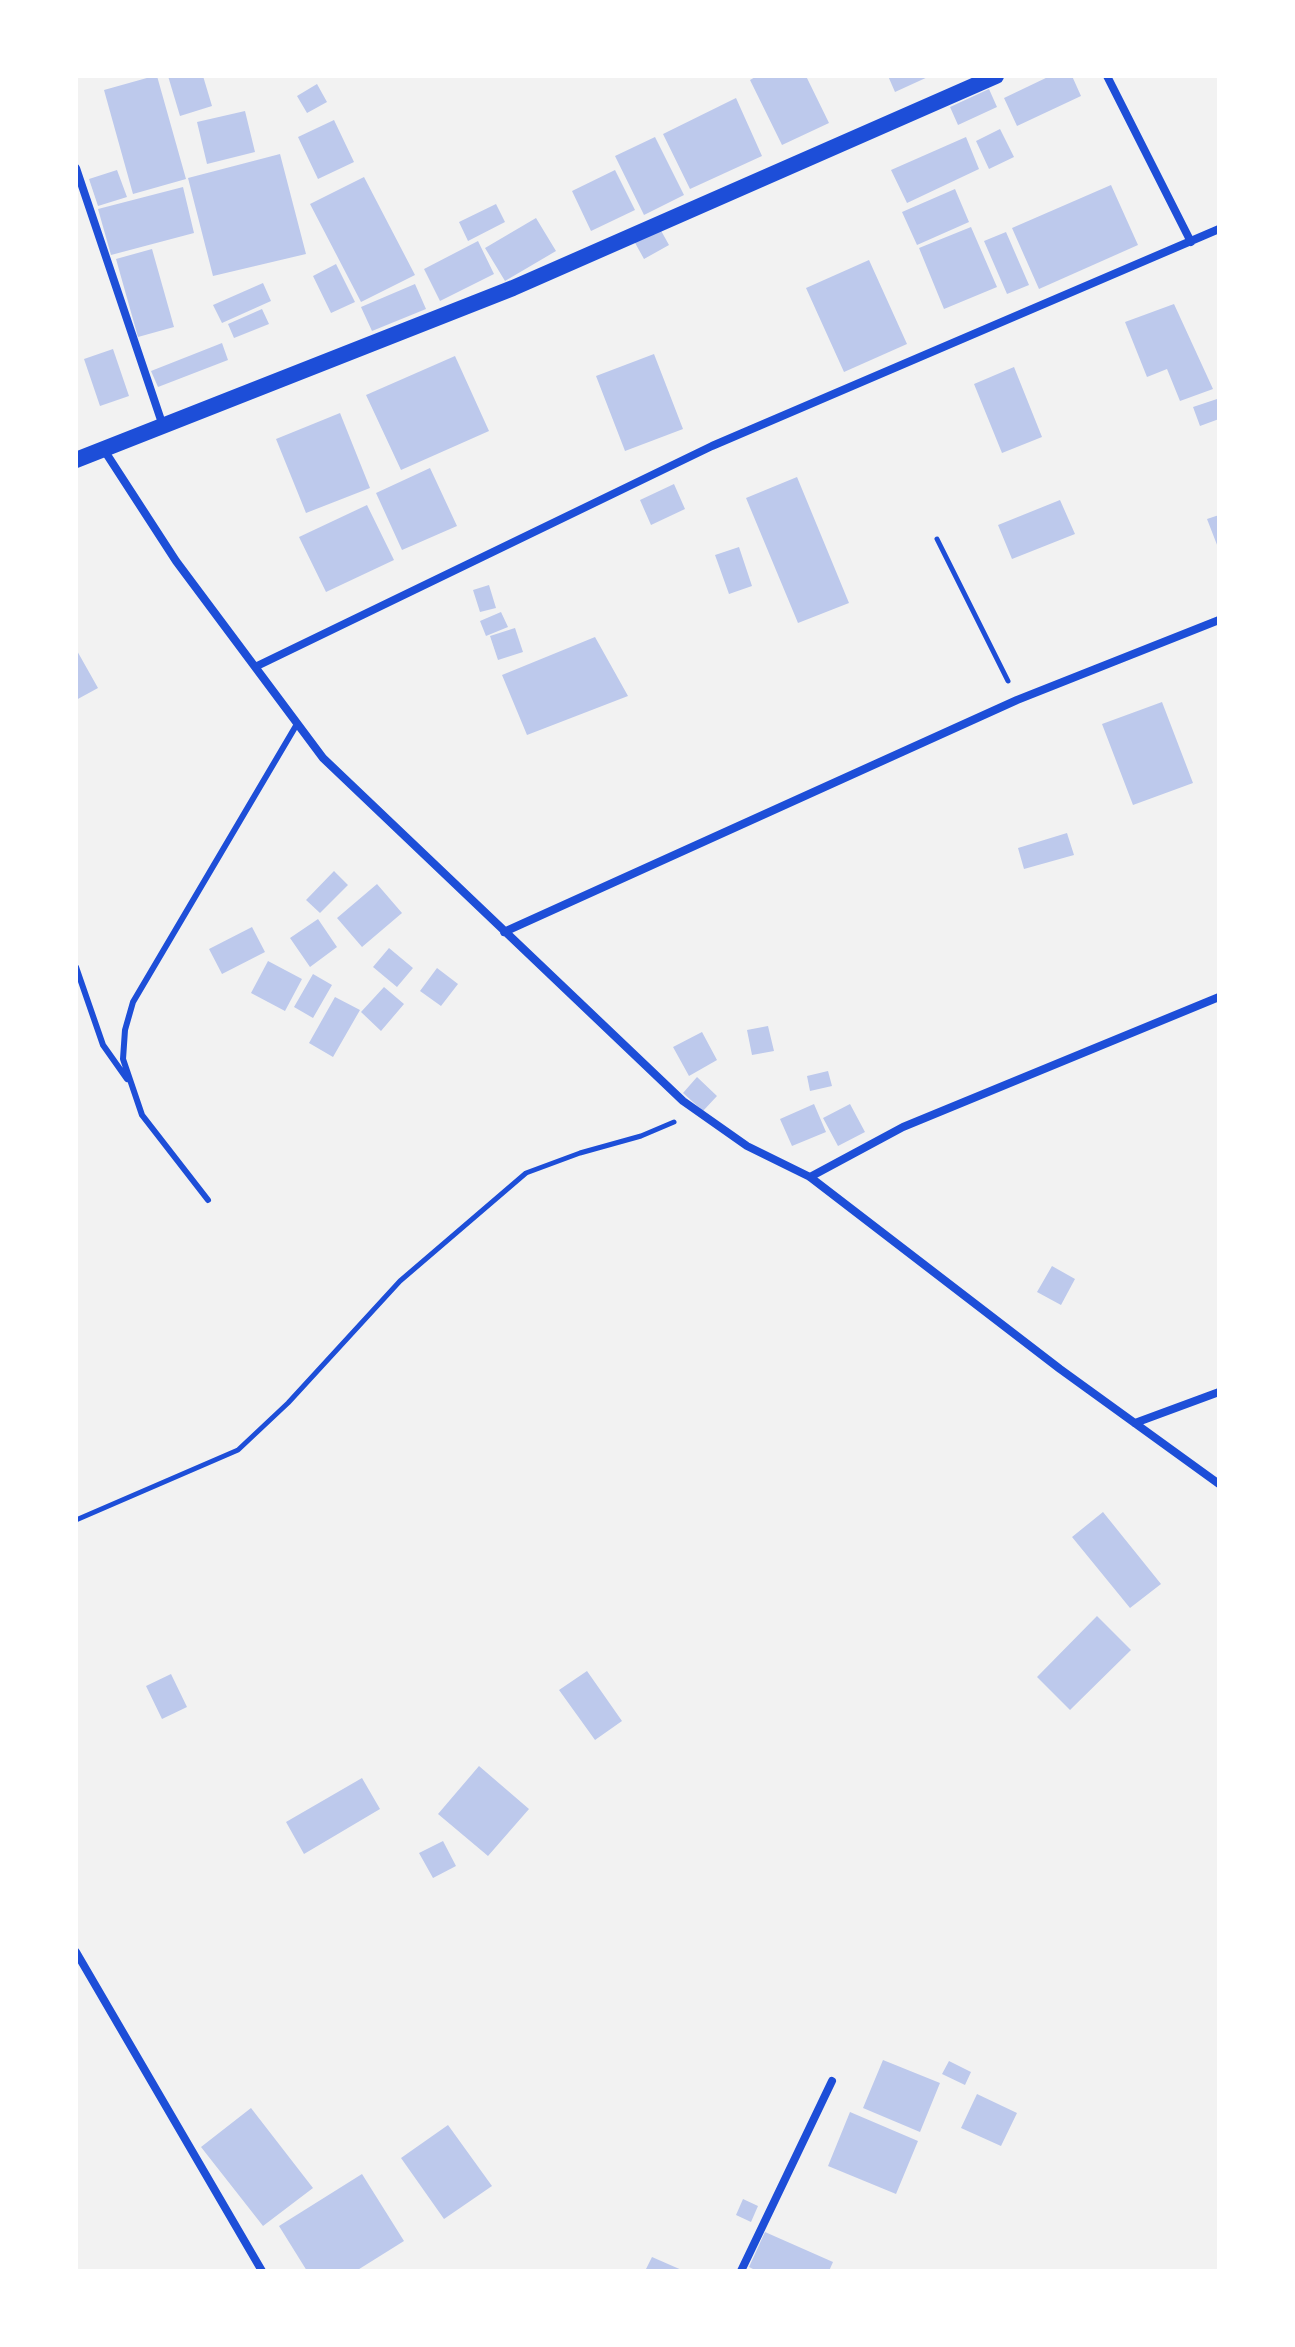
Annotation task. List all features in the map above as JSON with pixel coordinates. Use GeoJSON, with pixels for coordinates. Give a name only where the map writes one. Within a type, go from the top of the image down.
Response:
{"type":"FeatureCollection","features":[{"type":"Feature","properties":{"kind":"main road"},"geometry":{"type":"LineString","coordinates":[[76,460],[513,288],[996,76]]}},
{"type":"Feature","properties":{"kind":"street"},"geometry":{"type":"LineString","coordinates":[[1107,76],[1191,242]]}},
{"type":"Feature","properties":{"kind":"street"},"geometry":{"type":"LineString","coordinates":[[76,168],[163,426]]}},
{"type":"Feature","properties":{"kind":"street"},"geometry":{"type":"LineString","coordinates":[[255,667],[712,446],[1219,229]]}},
{"type":"Feature","properties":{"kind":"street"},"geometry":{"type":"LineString","coordinates":[[104,449],[176,561],[323,758],[683,1101],[747,1146],[810,1177],[1060,1369],[1219,1484]]}},
{"type":"Feature","properties":{"kind":"street"},"geometry":{"type":"LineString","coordinates":[[504,932],[1017,700],[1219,620]]}},
{"type":"Feature","properties":{"kind":"street"},"geometry":{"type":"LineString","coordinates":[[810,1177],[903,1127],[1219,997]]}},
{"type":"Feature","properties":{"kind":"street"},"geometry":{"type":"LineString","coordinates":[[1135,1423],[1219,1392]]}},
{"type":"Feature","properties":{"kind":"street"},"geometry":{"type":"LineString","coordinates":[[76,1952],[262,2271]]}},
{"type":"Feature","properties":{"kind":"street"},"geometry":{"type":"LineString","coordinates":[[741,2271],[832,2081]]}},
{"type":"Feature","properties":{"kind":"lane"},"geometry":{"type":"LineString","coordinates":[[208,1200],[142,1115],[123,1059],[125,1030],[133,1002],[297,724]]}},
{"type":"Feature","properties":{"kind":"lane"},"geometry":{"type":"LineString","coordinates":[[76,967],[103,1045],[132,1087]]}},
{"type":"Feature","properties":{"kind":"path"},"geometry":{"type":"LineString","coordinates":[[937,539],[1017,700]]}},
{"type":"Feature","properties":{"kind":"path"},"geometry":{"type":"LineString","coordinates":[[76,1520],[238,1450],[288,1403],[400,1281],[526,1173],[580,1153],[641,1136],[697,1112]]}},
{"type":"Feature","properties":{"kind":"building"},"geometry":{"type":"Polygon","coordinates":[[[157,76],[186,179],[133,194],[104,90],[157,76]]]}},
{"type":"Feature","properties":{"kind":"building"},"geometry":{"type":"Polygon","coordinates":[[[168,76],[203,76],[212,106],[180,116],[168,76]]]}},
{"type":"Feature","properties":{"kind":"building"},"geometry":{"type":"Polygon","coordinates":[[[757,76],[806,76],[829,123],[782,145],[750,80],[757,76]]]}},
{"type":"Feature","properties":{"kind":"building"},"geometry":{"type":"Polygon","coordinates":[[[888,76],[930,76],[895,92],[888,76]]]}},
{"type":"Feature","properties":{"kind":"building"},"geometry":{"type":"Polygon","coordinates":[[[1050,76],[1072,76],[1081,96],[1017,126],[1004,98],[1050,76]]]}},
{"type":"Feature","properties":{"kind":"building"},"geometry":{"type":"Polygon","coordinates":[[[317,84],[327,102],[307,113],[297,96],[317,84]]]}},
{"type":"Feature","properties":{"kind":"building"},"geometry":{"type":"Polygon","coordinates":[[[989,89],[997,107],[958,125],[950,107],[989,89]]]}},
{"type":"Feature","properties":{"kind":"building"},"geometry":{"type":"Polygon","coordinates":[[[736,98],[762,156],[690,189],[663,134],[736,98]]]}},
{"type":"Feature","properties":{"kind":"building"},"geometry":{"type":"Polygon","coordinates":[[[245,111],[255,152],[207,164],[197,122],[245,111]]]}},
{"type":"Feature","properties":{"kind":"building"},"geometry":{"type":"Polygon","coordinates":[[[334,120],[354,162],[318,179],[298,137],[334,120]]]}},
{"type":"Feature","properties":{"kind":"building"},"geometry":{"type":"Polygon","coordinates":[[[1000,129],[1014,157],[989,169],[976,141],[1000,129]]]}},
{"type":"Feature","properties":{"kind":"building"},"geometry":{"type":"Polygon","coordinates":[[[655,137],[684,195],[644,215],[615,156],[655,137]]]}},
{"type":"Feature","properties":{"kind":"building"},"geometry":{"type":"Polygon","coordinates":[[[966,137],[979,169],[907,203],[891,170],[966,137]]]}},
{"type":"Feature","properties":{"kind":"building"},"geometry":{"type":"Polygon","coordinates":[[[280,154],[306,254],[213,276],[188,178],[280,154]]]}},
{"type":"Feature","properties":{"kind":"building"},"geometry":{"type":"Polygon","coordinates":[[[117,170],[127,197],[98,206],[89,179],[117,170]]]}},
{"type":"Feature","properties":{"kind":"building"},"geometry":{"type":"Polygon","coordinates":[[[615,170],[635,210],[591,231],[572,191],[615,170]]]}},
{"type":"Feature","properties":{"kind":"building"},"geometry":{"type":"Polygon","coordinates":[[[364,177],[415,275],[361,302],[310,204],[364,177]]]}},
{"type":"Feature","properties":{"kind":"building"},"geometry":{"type":"Polygon","coordinates":[[[1111,185],[1138,245],[1039,289],[1012,228],[1111,185]]]}},
{"type":"Feature","properties":{"kind":"building"},"geometry":{"type":"Polygon","coordinates":[[[183,187],[194,233],[111,255],[98,209],[183,187]]]}},
{"type":"Feature","properties":{"kind":"building"},"geometry":{"type":"Polygon","coordinates":[[[955,189],[969,222],[917,245],[902,212],[955,189]]]}},
{"type":"Feature","properties":{"kind":"building"},"geometry":{"type":"Polygon","coordinates":[[[496,204],[505,222],[468,241],[459,222],[496,204]]]}},
{"type":"Feature","properties":{"kind":"building"},"geometry":{"type":"Polygon","coordinates":[[[536,218],[556,251],[505,281],[485,248],[536,218]]]}},
{"type":"Feature","properties":{"kind":"building"},"geometry":{"type":"Polygon","coordinates":[[[659,227],[669,245],[644,259],[634,241],[659,227]]]}},
{"type":"Feature","properties":{"kind":"building"},"geometry":{"type":"Polygon","coordinates":[[[971,227],[997,287],[944,309],[919,248],[971,227]]]}},
{"type":"Feature","properties":{"kind":"building"},"geometry":{"type":"Polygon","coordinates":[[[1006,232],[1029,285],[1007,294],[984,241],[1006,232]]]}},
{"type":"Feature","properties":{"kind":"building"},"geometry":{"type":"Polygon","coordinates":[[[478,241],[494,274],[440,301],[424,269],[478,241]]]}},
{"type":"Feature","properties":{"kind":"building"},"geometry":{"type":"Polygon","coordinates":[[[152,249],[174,327],[138,337],[116,259],[152,249]]]}},
{"type":"Feature","properties":{"kind":"building"},"geometry":{"type":"Polygon","coordinates":[[[869,260],[907,344],[844,372],[806,288],[869,260]]]}},
{"type":"Feature","properties":{"kind":"building"},"geometry":{"type":"Polygon","coordinates":[[[336,264],[355,302],[331,313],[313,276],[336,264]]]}},
{"type":"Feature","properties":{"kind":"building"},"geometry":{"type":"Polygon","coordinates":[[[263,283],[271,301],[222,323],[213,305],[263,283]]]}},
{"type":"Feature","properties":{"kind":"building"},"geometry":{"type":"Polygon","coordinates":[[[415,284],[426,309],[372,331],[361,307],[415,284]]]}},
{"type":"Feature","properties":{"kind":"building"},"geometry":{"type":"Polygon","coordinates":[[[1174,304],[1213,389],[1180,401],[1167,369],[1147,377],[1125,322],[1174,304]]]}},
{"type":"Feature","properties":{"kind":"building"},"geometry":{"type":"Polygon","coordinates":[[[262,309],[269,324],[234,338],[228,324],[262,309]]]}},
{"type":"Feature","properties":{"kind":"building"},"geometry":{"type":"Polygon","coordinates":[[[222,343],[228,360],[158,387],[151,371],[222,343]]]}},
{"type":"Feature","properties":{"kind":"building"},"geometry":{"type":"Polygon","coordinates":[[[113,349],[129,396],[100,406],[84,359],[113,349]]]}},
{"type":"Feature","properties":{"kind":"building"},"geometry":{"type":"Polygon","coordinates":[[[654,354],[683,429],[625,451],[596,376],[654,354]]]}},
{"type":"Feature","properties":{"kind":"building"},"geometry":{"type":"Polygon","coordinates":[[[455,356],[489,431],[401,470],[366,395],[455,356]]]}},
{"type":"Feature","properties":{"kind":"building"},"geometry":{"type":"Polygon","coordinates":[[[1014,367],[1042,437],[1002,453],[974,384],[1014,367]]]}},
{"type":"Feature","properties":{"kind":"building"},"geometry":{"type":"Polygon","coordinates":[[[1217,399],[1219,419],[1200,426],[1193,407],[1217,399]]]}},
{"type":"Feature","properties":{"kind":"building"},"geometry":{"type":"Polygon","coordinates":[[[340,413],[370,488],[306,513],[276,439],[340,413]]]}},
{"type":"Feature","properties":{"kind":"building"},"geometry":{"type":"Polygon","coordinates":[[[430,468],[457,526],[402,550],[376,493],[430,468]]]}},
{"type":"Feature","properties":{"kind":"building"},"geometry":{"type":"Polygon","coordinates":[[[797,477],[849,603],[798,623],[746,498],[797,477]]]}},
{"type":"Feature","properties":{"kind":"building"},"geometry":{"type":"Polygon","coordinates":[[[674,484],[685,509],[651,525],[640,500],[674,484]]]}},
{"type":"Feature","properties":{"kind":"building"},"geometry":{"type":"Polygon","coordinates":[[[1060,500],[1075,534],[1012,559],[998,525],[1060,500]]]}},
{"type":"Feature","properties":{"kind":"building"},"geometry":{"type":"Polygon","coordinates":[[[367,505],[394,560],[326,592],[299,537],[367,505]]]}},
{"type":"Feature","properties":{"kind":"building"},"geometry":{"type":"Polygon","coordinates":[[[1219,515],[1219,550],[1207,519],[1219,515]]]}},
{"type":"Feature","properties":{"kind":"building"},"geometry":{"type":"Polygon","coordinates":[[[739,547],[752,586],[729,594],[715,555],[739,547]]]}},
{"type":"Feature","properties":{"kind":"building"},"geometry":{"type":"Polygon","coordinates":[[[489,585],[496,608],[480,612],[473,590],[489,585]]]}},
{"type":"Feature","properties":{"kind":"building"},"geometry":{"type":"Polygon","coordinates":[[[501,612],[508,627],[486,636],[480,621],[501,612]]]}},
{"type":"Feature","properties":{"kind":"building"},"geometry":{"type":"Polygon","coordinates":[[[515,628],[523,652],[498,660],[490,636],[515,628]]]}},
{"type":"Feature","properties":{"kind":"building"},"geometry":{"type":"Polygon","coordinates":[[[595,637],[628,696],[527,735],[502,675],[595,637]]]}},
{"type":"Feature","properties":{"kind":"building"},"geometry":{"type":"Polygon","coordinates":[[[76,649],[98,688],[76,700],[76,649]]]}},
{"type":"Feature","properties":{"kind":"building"},"geometry":{"type":"Polygon","coordinates":[[[1162,702],[1193,783],[1133,805],[1102,724],[1162,702]]]}},
{"type":"Feature","properties":{"kind":"building"},"geometry":{"type":"Polygon","coordinates":[[[1067,833],[1074,855],[1024,869],[1018,848],[1067,833]]]}},
{"type":"Feature","properties":{"kind":"building"},"geometry":{"type":"Polygon","coordinates":[[[334,871],[348,885],[320,913],[306,900],[334,871]]]}},
{"type":"Feature","properties":{"kind":"building"},"geometry":{"type":"Polygon","coordinates":[[[377,884],[402,913],[362,947],[337,918],[377,884]]]}},
{"type":"Feature","properties":{"kind":"building"},"geometry":{"type":"Polygon","coordinates":[[[318,919],[337,947],[310,967],[290,938],[318,919]]]}},
{"type":"Feature","properties":{"kind":"building"},"geometry":{"type":"Polygon","coordinates":[[[252,927],[265,952],[222,974],[209,949],[252,927]]]}},
{"type":"Feature","properties":{"kind":"building"},"geometry":{"type":"Polygon","coordinates":[[[389,948],[413,968],[397,987],[373,967],[389,948]]]}},
{"type":"Feature","properties":{"kind":"building"},"geometry":{"type":"Polygon","coordinates":[[[268,961],[302,979],[285,1011],[251,993],[268,961]]]}},
{"type":"Feature","properties":{"kind":"building"},"geometry":{"type":"Polygon","coordinates":[[[437,968],[458,984],[441,1006],[420,991],[437,968]]]}},
{"type":"Feature","properties":{"kind":"building"},"geometry":{"type":"Polygon","coordinates":[[[313,974],[332,985],[313,1018],[294,1007],[313,974]]]}},
{"type":"Feature","properties":{"kind":"building"},"geometry":{"type":"Polygon","coordinates":[[[384,987],[404,1004],[381,1031],[361,1012],[384,987]]]}},
{"type":"Feature","properties":{"kind":"building"},"geometry":{"type":"Polygon","coordinates":[[[335,997],[360,1010],[333,1057],[309,1043],[335,997]]]}},
{"type":"Feature","properties":{"kind":"building"},"geometry":{"type":"Polygon","coordinates":[[[768,1026],[774,1051],[752,1055],[747,1030],[768,1026]]]}},
{"type":"Feature","properties":{"kind":"building"},"geometry":{"type":"Polygon","coordinates":[[[702,1032],[717,1060],[689,1076],[673,1047],[702,1032]]]}},
{"type":"Feature","properties":{"kind":"building"},"geometry":{"type":"Polygon","coordinates":[[[828,1071],[832,1086],[810,1091],[807,1076],[828,1071]]]}},
{"type":"Feature","properties":{"kind":"building"},"geometry":{"type":"Polygon","coordinates":[[[697,1077],[717,1096],[703,1111],[683,1093],[697,1077]]]}},
{"type":"Feature","properties":{"kind":"building"},"geometry":{"type":"Polygon","coordinates":[[[814,1104],[826,1132],[792,1146],[780,1119],[814,1104]]]}},
{"type":"Feature","properties":{"kind":"building"},"geometry":{"type":"Polygon","coordinates":[[[850,1104],[865,1132],[838,1146],[823,1118],[850,1104]]]}},
{"type":"Feature","properties":{"kind":"building"},"geometry":{"type":"Polygon","coordinates":[[[1052,1266],[1075,1279],[1061,1305],[1037,1292],[1052,1266]]]}},
{"type":"Feature","properties":{"kind":"building"},"geometry":{"type":"Polygon","coordinates":[[[1103,1512],[1161,1584],[1130,1608],[1072,1537],[1103,1512]]]}},
{"type":"Feature","properties":{"kind":"building"},"geometry":{"type":"Polygon","coordinates":[[[1097,1616],[1131,1650],[1070,1710],[1037,1677],[1097,1616]]]}},
{"type":"Feature","properties":{"kind":"building"},"geometry":{"type":"Polygon","coordinates":[[[587,1671],[622,1721],[595,1740],[559,1690],[587,1671]]]}},
{"type":"Feature","properties":{"kind":"building"},"geometry":{"type":"Polygon","coordinates":[[[171,1674],[187,1707],[162,1719],[146,1686],[171,1674]]]}},
{"type":"Feature","properties":{"kind":"building"},"geometry":{"type":"Polygon","coordinates":[[[479,1766],[529,1809],[488,1856],[438,1814],[479,1766]]]}},
{"type":"Feature","properties":{"kind":"building"},"geometry":{"type":"Polygon","coordinates":[[[362,1778],[380,1809],[304,1854],[286,1822],[362,1778]]]}},
{"type":"Feature","properties":{"kind":"building"},"geometry":{"type":"Polygon","coordinates":[[[443,1841],[456,1866],[433,1878],[419,1853],[443,1841]]]}},
{"type":"Feature","properties":{"kind":"building"},"geometry":{"type":"Polygon","coordinates":[[[883,2060],[940,2083],[920,2132],[863,2108],[883,2060]]]}},
{"type":"Feature","properties":{"kind":"building"},"geometry":{"type":"Polygon","coordinates":[[[949,2061],[971,2072],[965,2085],[942,2074],[949,2061]]]}},
{"type":"Feature","properties":{"kind":"building"},"geometry":{"type":"Polygon","coordinates":[[[977,2094],[1017,2113],[1001,2146],[961,2128],[977,2094]]]}},
{"type":"Feature","properties":{"kind":"building"},"geometry":{"type":"Polygon","coordinates":[[[251,2108],[313,2188],[263,2226],[201,2147],[251,2108]]]}},
{"type":"Feature","properties":{"kind":"building"},"geometry":{"type":"Polygon","coordinates":[[[850,2112],[918,2141],[896,2194],[828,2166],[850,2112]]]}},
{"type":"Feature","properties":{"kind":"building"},"geometry":{"type":"Polygon","coordinates":[[[448,2125],[492,2186],[444,2219],[401,2158],[448,2125]]]}},
{"type":"Feature","properties":{"kind":"building"},"geometry":{"type":"Polygon","coordinates":[[[362,2174],[404,2241],[356,2271],[307,2271],[279,2226],[362,2174]]]}},
{"type":"Feature","properties":{"kind":"building"},"geometry":{"type":"Polygon","coordinates":[[[743,2199],[758,2206],[751,2222],[736,2215],[743,2199]]]}},
{"type":"Feature","properties":{"kind":"building"},"geometry":{"type":"Polygon","coordinates":[[[765,2232],[833,2262],[829,2271],[757,2271],[749,2267],[765,2232]]]}},
{"type":"Feature","properties":{"kind":"building"},"geometry":{"type":"Polygon","coordinates":[[[652,2257],[684,2271],[645,2271],[652,2257]]]}}]}
